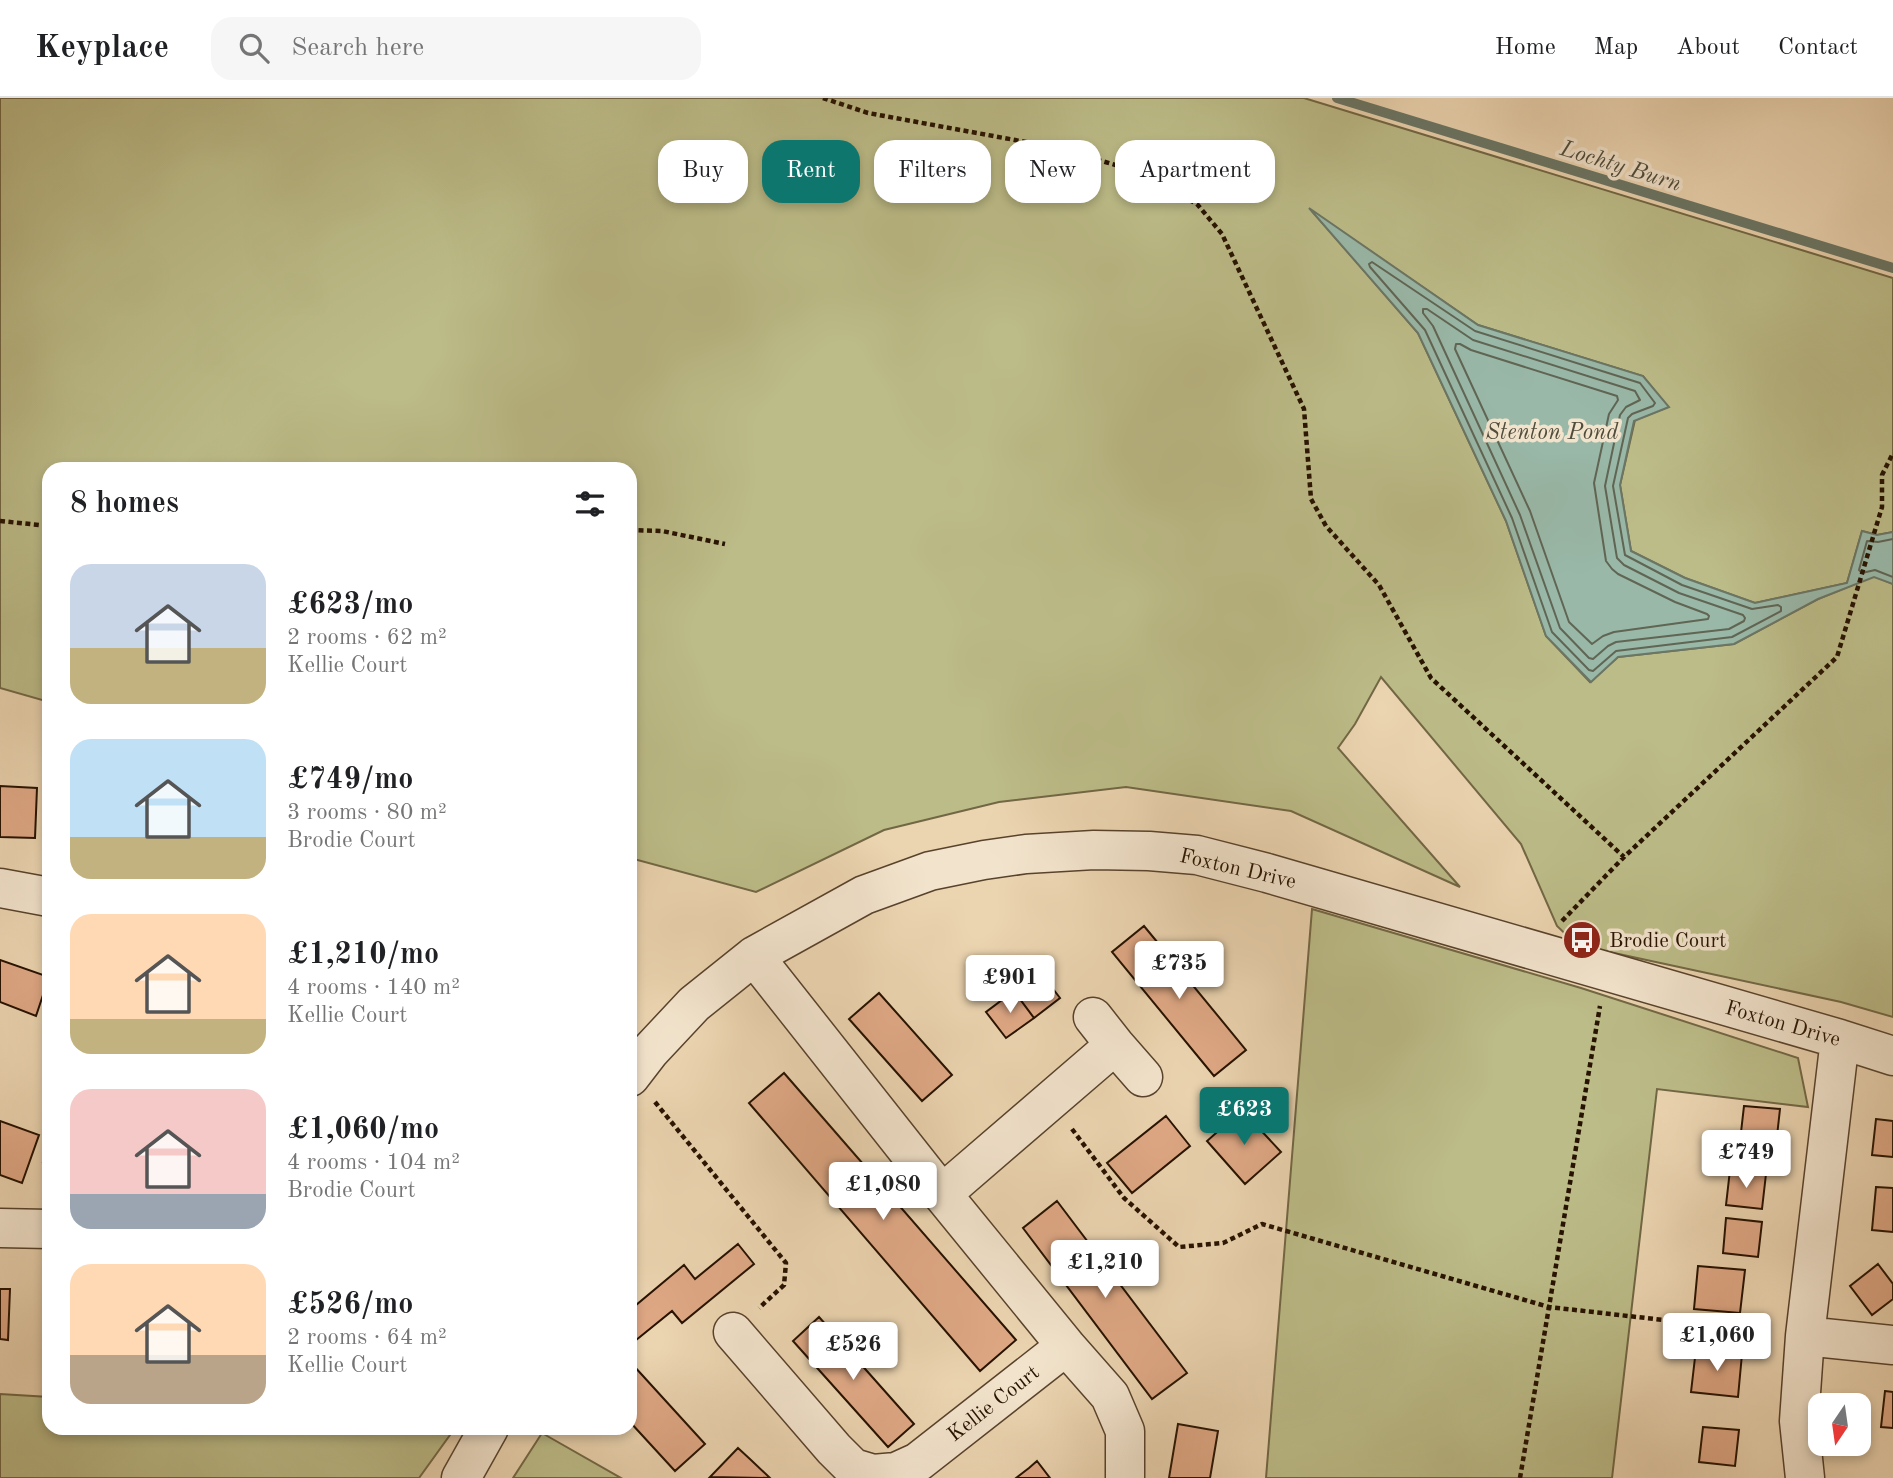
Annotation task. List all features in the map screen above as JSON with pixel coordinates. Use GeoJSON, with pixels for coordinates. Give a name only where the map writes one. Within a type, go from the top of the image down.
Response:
{"type":"FeatureCollection","features":[{"type":"Feature","properties":{"kind":"street","name":"Foxton Drive"},"geometry":{"type":"LineString","coordinates":[[642,1089],[650,1051],[694,1004],[754,956],[864,895],[930,871],[984,860],[1026,854],[1094,850],[1149,850],[1197,855],[1267,873],[1893,1056]]}},
{"type":"Feature","properties":{"kind":"street"},"geometry":{"type":"LineString","coordinates":[[0,888],[42,896]]}},
{"type":"Feature","properties":{"kind":"street"},"geometry":{"type":"LineString","coordinates":[[754,956],[942,1194],[1110,1396],[1125,1430],[1125,1478]]}},
{"type":"Feature","properties":{"kind":"street"},"geometry":{"type":"LineString","coordinates":[[942,1194],[1050,1101],[1104,1031],[1143,1077]]}},
{"type":"Feature","properties":{"kind":"street"},"geometry":{"type":"LineString","coordinates":[[1805,1478],[1800,1421],[1805,1336],[1840,1039]]}},
{"type":"Feature","properties":{"kind":"street"},"geometry":{"type":"LineString","coordinates":[[0,1228],[42,1229]]}},
{"type":"Feature","properties":{"kind":"street","name":"Kellie Court"},"geometry":{"type":"LineString","coordinates":[[733,1332],[834,1449],[853,1468],[873,1474],[896,1472],[918,1462],[1066,1346]]}},
{"type":"Feature","properties":{"kind":"street"},"geometry":{"type":"LineString","coordinates":[[1805,1336],[1893,1345]]}},
{"type":"Feature","properties":{"kind":"street"},"geometry":{"type":"LineString","coordinates":[[461,1478],[485,1435]]}},
{"type":"Feature","properties":{"kind":"path"},"geometry":{"type":"LineString","coordinates":[[823,98],[868,113],[1053,147],[1133,170],[1197,204],[1222,234],[1304,409],[1311,499],[1326,526],[1379,586],[1431,678],[1624,857]]}},
{"type":"Feature","properties":{"kind":"path"},"geometry":{"type":"LineString","coordinates":[[1550,954],[1558,926],[1624,857],[1837,657],[1882,507],[1882,475],[1893,453]]}},
{"type":"Feature","properties":{"kind":"path"},"geometry":{"type":"LineString","coordinates":[[0,522],[42,525]]}},
{"type":"Feature","properties":{"kind":"path"},"geometry":{"type":"LineString","coordinates":[[637,530],[662,531],[725,544]]}},
{"type":"Feature","properties":{"kind":"path"},"geometry":{"type":"LineString","coordinates":[[1520,1478],[1606,971]]}},
{"type":"Feature","properties":{"kind":"path"},"geometry":{"type":"LineString","coordinates":[[642,1089],[786,1263],[784,1284],[733,1332]]}},
{"type":"Feature","properties":{"kind":"path"},"geometry":{"type":"LineString","coordinates":[[1050,1101],[1124,1198],[1179,1248],[1223,1242],[1262,1224],[1549,1307],[1805,1336]]}},
{"type":"Feature","properties":{"kind":"green space"},"geometry":{"type":"Polygon","coordinates":[[[0,98],[1304,98],[1893,278],[1893,532],[1877,535],[1862,531],[1847,583],[1755,603],[1685,578],[1631,551],[1620,485],[1635,420],[1668,407],[1643,376],[1478,325],[1312,211],[1418,333],[1506,521],[1546,636],[1590,682],[1618,657],[1734,644],[1818,599],[1874,576],[1893,584],[1893,1017],[1841,1002],[1577,945],[1557,926],[1521,844],[1381,677],[1355,724],[1338,748],[1460,887],[1291,811],[1126,787],[999,802],[884,830],[756,892],[637,860],[637,462],[42,462],[42,700],[0,688],[0,98]]]}},
{"type":"Feature","properties":{"kind":"green space"},"geometry":{"type":"Polygon","coordinates":[[[1312,909],[1581,988],[1798,1058],[1808,1107],[1657,1089],[1612,1478],[1266,1478],[1312,909]]]}},
{"type":"Feature","properties":{"kind":"green space"},"geometry":{"type":"Polygon","coordinates":[[[0,1394],[42,1397],[42,1435],[450,1435],[419,1478],[0,1478],[0,1394]]]}},
{"type":"Feature","properties":{"kind":"green space"},"geometry":{"type":"Polygon","coordinates":[[[541,1435],[546,1435],[621,1478],[513,1478],[541,1435]]]}},
{"type":"Feature","properties":{"kind":"water","name":"Stenton Pond"},"geometry":{"type":"Polygon","coordinates":[[[1309,208],[1478,325],[1643,376],[1669,407],[1634,421],[1620,485],[1631,551],[1685,578],[1755,603],[1847,583],[1862,531],[1877,535],[1893,532],[1893,584],[1874,577],[1818,599],[1734,644],[1618,657],[1591,682],[1546,636],[1506,521],[1418,333],[1309,208]]]}},
{"type":"Feature","properties":{"kind":"building"},"geometry":{"type":"Polygon","coordinates":[[[0,786],[37,788],[35,838],[0,837],[0,786]]]}},
{"type":"Feature","properties":{"kind":"building"},"geometry":{"type":"Polygon","coordinates":[[[1144,926],[1246,1050],[1214,1076],[1112,952],[1144,926]]]}},
{"type":"Feature","properties":{"kind":"building"},"geometry":{"type":"Polygon","coordinates":[[[0,960],[42,975],[42,998],[36,1016],[0,1002],[0,960]]]}},
{"type":"Feature","properties":{"kind":"building"},"geometry":{"type":"Polygon","coordinates":[[[1040,972],[1060,998],[1034,1018],[1014,991],[1040,972]]]}},
{"type":"Feature","properties":{"kind":"building"},"geometry":{"type":"Polygon","coordinates":[[[1014,991],[1034,1018],[1006,1038],[986,1012],[1014,991]]]}},
{"type":"Feature","properties":{"kind":"building"},"geometry":{"type":"Polygon","coordinates":[[[879,993],[952,1075],[922,1101],[849,1019],[879,993]]]}},
{"type":"Feature","properties":{"kind":"building"},"geometry":{"type":"Polygon","coordinates":[[[784,1073],[1016,1340],[980,1371],[749,1103],[784,1073]]]}},
{"type":"Feature","properties":{"kind":"building"},"geometry":{"type":"Polygon","coordinates":[[[1744,1106],[1780,1109],[1776,1145],[1740,1141],[1744,1106]]]}},
{"type":"Feature","properties":{"kind":"building"},"geometry":{"type":"Polygon","coordinates":[[[1242,1110],[1281,1152],[1245,1184],[1207,1141],[1242,1110]]]}},
{"type":"Feature","properties":{"kind":"building"},"geometry":{"type":"Polygon","coordinates":[[[1166,1116],[1190,1146],[1132,1193],[1107,1163],[1166,1116]]]}},
{"type":"Feature","properties":{"kind":"building"},"geometry":{"type":"Polygon","coordinates":[[[1876,1119],[1893,1121],[1893,1157],[1872,1155],[1876,1119]]]}},
{"type":"Feature","properties":{"kind":"building"},"geometry":{"type":"Polygon","coordinates":[[[0,1121],[39,1135],[22,1183],[0,1175],[0,1121]]]}},
{"type":"Feature","properties":{"kind":"building"},"geometry":{"type":"Polygon","coordinates":[[[1730,1170],[1766,1174],[1762,1209],[1726,1205],[1730,1170]]]}},
{"type":"Feature","properties":{"kind":"building"},"geometry":{"type":"Polygon","coordinates":[[[1876,1187],[1893,1188],[1893,1232],[1872,1230],[1876,1187]]]}},
{"type":"Feature","properties":{"kind":"building"},"geometry":{"type":"Polygon","coordinates":[[[1057,1201],[1187,1373],[1152,1399],[1023,1228],[1057,1201]]]}},
{"type":"Feature","properties":{"kind":"building"},"geometry":{"type":"Polygon","coordinates":[[[1726,1218],[1762,1222],[1758,1257],[1723,1253],[1726,1218]]]}},
{"type":"Feature","properties":{"kind":"building"},"geometry":{"type":"Polygon","coordinates":[[[738,1244],[754,1264],[682,1323],[672,1311],[637,1339],[637,1304],[684,1265],[695,1279],[738,1244]]]}},
{"type":"Feature","properties":{"kind":"building"},"geometry":{"type":"Polygon","coordinates":[[[1878,1264],[1893,1284],[1893,1299],[1872,1315],[1850,1286],[1878,1264]]]}},
{"type":"Feature","properties":{"kind":"building"},"geometry":{"type":"Polygon","coordinates":[[[1698,1266],[1745,1270],[1740,1313],[1694,1309],[1698,1266]]]}},
{"type":"Feature","properties":{"kind":"building"},"geometry":{"type":"Polygon","coordinates":[[[0,1289],[10,1289],[8,1340],[0,1339],[0,1289]]]}},
{"type":"Feature","properties":{"kind":"building"},"geometry":{"type":"Polygon","coordinates":[[[819,1317],[914,1424],[888,1447],[793,1341],[819,1317]]]}},
{"type":"Feature","properties":{"kind":"building"},"geometry":{"type":"Polygon","coordinates":[[[1696,1349],[1742,1354],[1738,1397],[1691,1392],[1696,1349]]]}},
{"type":"Feature","properties":{"kind":"building"},"geometry":{"type":"Polygon","coordinates":[[[637,1369],[705,1444],[675,1471],[637,1430],[637,1369]]]}},
{"type":"Feature","properties":{"kind":"building"},"geometry":{"type":"Polygon","coordinates":[[[1885,1391],[1893,1392],[1893,1428],[1881,1427],[1885,1391]]]}},
{"type":"Feature","properties":{"kind":"building"},"geometry":{"type":"Polygon","coordinates":[[[1178,1424],[1218,1431],[1210,1478],[1169,1478],[1178,1424]]]}},
{"type":"Feature","properties":{"kind":"building"},"geometry":{"type":"Polygon","coordinates":[[[1703,1427],[1739,1430],[1735,1466],[1699,1462],[1703,1427]]]}},
{"type":"Feature","properties":{"kind":"building"},"geometry":{"type":"Polygon","coordinates":[[[738,1448],[751,1460],[770,1478],[710,1477],[738,1448]]]}},
{"type":"Feature","properties":{"kind":"building"},"geometry":{"type":"Polygon","coordinates":[[[1037,1461],[1050,1478],[1016,1478],[1029,1468],[1037,1461]]]}},
{"type":"Feature","properties":{"kind":"waterway","name":"Lochty Burn"},"geometry":{"type":"LineString","coordinates":[[1337,98],[1893,268]]}},
{"type":"Feature","properties":{"kind":"place","name":"Brodie Court"},"geometry":{"type":"Point","coordinates":[1582,940]}}]}
